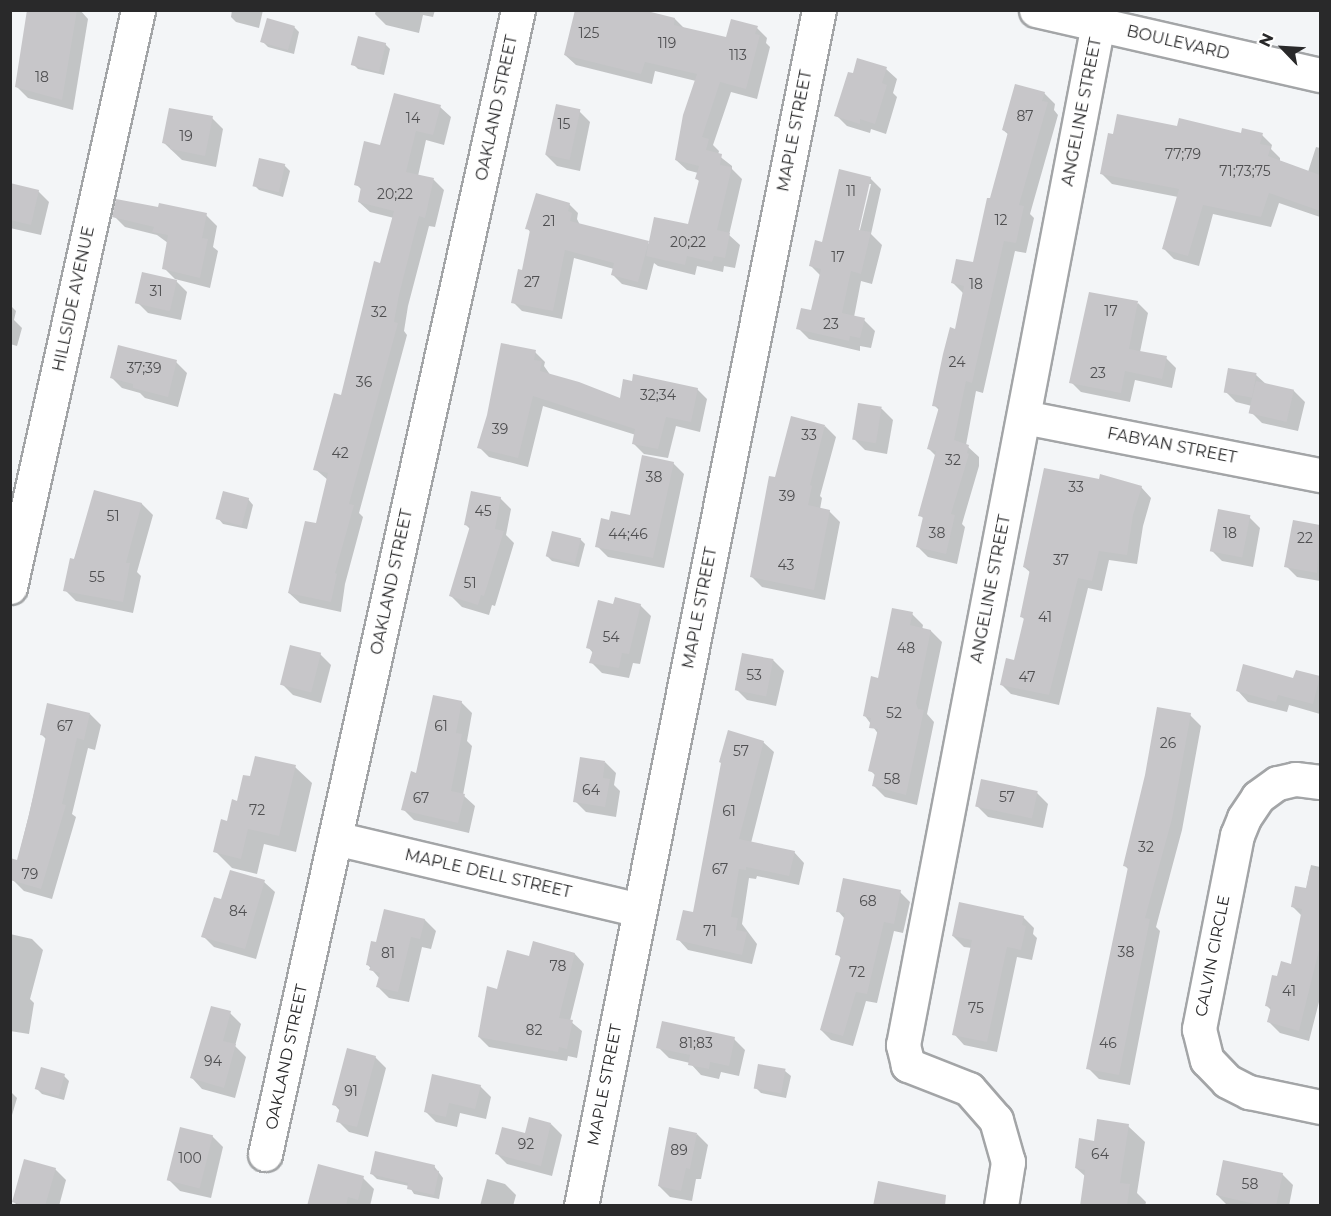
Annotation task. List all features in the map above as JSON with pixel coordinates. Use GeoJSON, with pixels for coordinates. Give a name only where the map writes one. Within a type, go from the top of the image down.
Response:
{"type":"FeatureCollection","features":[{"type":"Feature","properties":{"kind":"street","name":"HILLSIDE AVENUE"},"geometry":{"type":"LineString","coordinates":[[10,587],[138,10]]}},
{"type":"Feature","properties":{"kind":"street","name":"OAKLAND STREET"},"geometry":{"type":"LineString","coordinates":[[265,1154],[518,10]]}},
{"type":"Feature","properties":{"kind":"street","name":"MAPLE STREET"},"geometry":{"type":"LineString","coordinates":[[581,1206],[819,10]]}},
{"type":"Feature","properties":{"kind":"street","name":"BOULEVARD"},"geometry":{"type":"LineString","coordinates":[[1036,10],[1118,22],[1320,75]]}},
{"type":"Feature","properties":{"kind":"street","name":"ANGELINE STREET"},"geometry":{"type":"LineString","coordinates":[[1001,1206],[1007,1176],[1006,1147],[996,1120],[969,1089],[913,1068],[904,1056],[903,1045],[1024,417],[1118,22]]}},
{"type":"Feature","properties":{"kind":"street","name":"FABYAN STREET"},"geometry":{"type":"LineString","coordinates":[[1024,417],[1320,475]]}},
{"type":"Feature","properties":{"kind":"street","name":"CALVIN CIRCLE"},"geometry":{"type":"LineString","coordinates":[[1320,782],[1295,779],[1277,783],[1258,797],[1244,818],[1238,835],[1199,1029],[1207,1060],[1227,1081],[1249,1092],[1320,1107]]}},
{"type":"Feature","properties":{"kind":"street","name":"MAPLE DELL STREET"},"geometry":{"type":"LineString","coordinates":[[335,838],[640,910]]}},
{"type":"Feature","properties":{"kind":"building"},"geometry":{"type":"Polygon","coordinates":[[[27,10],[77,10],[62,100],[15,87],[27,10]]]}},
{"type":"Feature","properties":{"kind":"building"},"geometry":{"type":"Polygon","coordinates":[[[575,10],[643,10],[675,18],[674,25],[726,37],[731,19],[758,26],[755,34],[760,35],[746,89],[720,82],[702,137],[709,139],[706,150],[722,154],[720,165],[732,167],[717,230],[730,233],[725,258],[714,256],[712,262],[687,256],[685,265],[646,256],[654,217],[688,224],[699,180],[695,179],[699,166],[675,160],[683,115],[697,74],[645,62],[641,74],[564,55],[575,10]]]}},
{"type":"Feature","properties":{"kind":"building"},"geometry":{"type":"Polygon","coordinates":[[[267,18],[295,26],[288,50],[260,42],[267,18]]]}},
{"type":"Feature","properties":{"kind":"building"},"geometry":{"type":"Polygon","coordinates":[[[358,36],[386,43],[379,72],[351,65],[358,36]]]}},
{"type":"Feature","properties":{"kind":"building"},"geometry":{"type":"Polygon","coordinates":[[[857,58],[887,67],[882,83],[887,85],[875,124],[860,119],[860,124],[834,116],[848,72],[853,73],[857,58]]]}},
{"type":"Feature","properties":{"kind":"building"},"geometry":{"type":"Polygon","coordinates":[[[1015,84],[1045,92],[1042,101],[1048,102],[1019,205],[1024,206],[1016,243],[1004,241],[972,383],[966,381],[954,440],[969,445],[967,453],[969,454],[951,514],[955,515],[946,554],[916,547],[923,517],[918,516],[936,451],[927,449],[939,407],[932,406],[950,327],[955,329],[964,286],[951,283],[956,259],[973,262],[987,198],[990,198],[1008,132],[1002,130],[1015,84]]]}},
{"type":"Feature","properties":{"kind":"building"},"geometry":{"type":"Polygon","coordinates":[[[394,93],[441,105],[433,135],[416,131],[406,172],[434,178],[425,218],[419,216],[399,295],[394,322],[398,323],[349,504],[354,505],[335,573],[337,574],[331,602],[288,593],[305,521],[316,523],[328,473],[313,470],[334,393],[341,395],[374,261],[380,263],[394,211],[358,202],[361,187],[354,185],[364,141],[380,145],[394,93]]]}},
{"type":"Feature","properties":{"kind":"building"},"geometry":{"type":"Polygon","coordinates":[[[556,104],[580,109],[570,160],[545,155],[556,104]]]}},
{"type":"Feature","properties":{"kind":"building"},"geometry":{"type":"Polygon","coordinates":[[[169,108],[213,116],[205,156],[170,149],[170,145],[162,143],[169,108]]]}},
{"type":"Feature","properties":{"kind":"building"},"geometry":{"type":"Polygon","coordinates":[[[1117,114],[1177,126],[1179,118],[1241,133],[1242,128],[1263,133],[1260,144],[1271,146],[1268,156],[1320,175],[1320,211],[1269,193],[1261,217],[1203,205],[1188,256],[1162,249],[1179,189],[1100,174],[1108,133],[1113,134],[1117,114]]]}},
{"type":"Feature","properties":{"kind":"building"},"geometry":{"type":"Polygon","coordinates":[[[259,158],[285,164],[279,192],[252,186],[259,158]]]}},
{"type":"Feature","properties":{"kind":"building"},"geometry":{"type":"Polygon","coordinates":[[[839,169],[871,177],[859,230],[871,232],[861,274],[851,271],[842,313],[865,318],[860,338],[850,336],[849,341],[796,329],[801,308],[811,310],[821,269],[809,266],[815,240],[822,242],[839,169]]]}},
{"type":"Feature","properties":{"kind":"building"},"geometry":{"type":"Polygon","coordinates":[[[10,183],[39,190],[31,225],[10,220],[10,183]]]}},
{"type":"Feature","properties":{"kind":"building"},"geometry":{"type":"Polygon","coordinates":[[[536,193],[570,203],[568,211],[572,213],[570,221],[649,241],[638,282],[611,275],[614,263],[565,250],[553,311],[511,303],[518,269],[522,270],[530,230],[525,229],[536,193]]]}},
{"type":"Feature","properties":{"kind":"building"},"geometry":{"type":"Polygon","coordinates":[[[116,199],[158,207],[159,203],[207,213],[202,238],[208,239],[200,278],[162,269],[168,235],[152,232],[154,227],[112,217],[116,199]]]}},
{"type":"Feature","properties":{"kind":"building"},"geometry":{"type":"Polygon","coordinates":[[[142,272],[177,280],[170,311],[135,303],[142,272]]]}},
{"type":"Feature","properties":{"kind":"building"},"geometry":{"type":"Polygon","coordinates":[[[1089,292],[1138,301],[1129,349],[1167,356],[1162,379],[1125,371],[1121,393],[1069,383],[1089,292]]]}},
{"type":"Feature","properties":{"kind":"building"},"geometry":{"type":"Polygon","coordinates":[[[501,343],[536,350],[534,360],[542,361],[540,371],[579,382],[620,398],[623,379],[632,381],[633,374],[698,388],[691,422],[666,417],[658,449],[632,444],[635,429],[533,396],[518,458],[477,448],[487,415],[501,343]]]}},
{"type":"Feature","properties":{"kind":"building"},"geometry":{"type":"Polygon","coordinates":[[[118,345],[177,360],[168,397],[133,388],[133,384],[110,378],[118,345]]]}},
{"type":"Feature","properties":{"kind":"building"},"geometry":{"type":"Polygon","coordinates":[[[1228,368],[1257,373],[1252,398],[1224,393],[1228,368]]]}},
{"type":"Feature","properties":{"kind":"building"},"geometry":{"type":"Polygon","coordinates":[[[1256,381],[1294,390],[1287,422],[1249,413],[1256,381]]]}},
{"type":"Feature","properties":{"kind":"building"},"geometry":{"type":"Polygon","coordinates":[[[858,403],[882,407],[876,443],[852,440],[858,403]]]}},
{"type":"Feature","properties":{"kind":"building"},"geometry":{"type":"Polygon","coordinates":[[[791,416],[825,425],[810,485],[812,486],[808,505],[830,510],[814,590],[750,577],[769,476],[775,477],[791,416]]]}},
{"type":"Feature","properties":{"kind":"building"},"geometry":{"type":"Polygon","coordinates":[[[642,455],[674,462],[653,558],[595,547],[601,518],[609,520],[611,511],[630,515],[642,455]]]}},
{"type":"Feature","properties":{"kind":"building"},"geometry":{"type":"Polygon","coordinates":[[[1044,468],[1099,479],[1100,474],[1142,486],[1133,515],[1127,555],[1099,551],[1092,581],[1078,578],[1049,695],[1000,685],[1006,658],[1014,660],[1024,618],[1020,617],[1030,569],[1023,567],[1044,468]]]}},
{"type":"Feature","properties":{"kind":"building"},"geometry":{"type":"Polygon","coordinates":[[[94,490],[142,503],[126,563],[130,563],[123,602],[63,591],[70,558],[74,559],[94,490]]]}},
{"type":"Feature","properties":{"kind":"building"},"geometry":{"type":"Polygon","coordinates":[[[223,491],[249,498],[242,526],[215,519],[223,491]]]}},
{"type":"Feature","properties":{"kind":"building"},"geometry":{"type":"Polygon","coordinates":[[[471,491],[501,497],[495,529],[504,531],[484,596],[481,595],[478,605],[449,596],[470,526],[464,525],[471,491]]]}},
{"type":"Feature","properties":{"kind":"building"},"geometry":{"type":"Polygon","coordinates":[[[1218,509],[1250,515],[1242,558],[1210,551],[1218,509]]]}},
{"type":"Feature","properties":{"kind":"building"},"geometry":{"type":"Polygon","coordinates":[[[1293,520],[1320,525],[1317,573],[1284,567],[1293,520]]]}},
{"type":"Feature","properties":{"kind":"building"},"geometry":{"type":"Polygon","coordinates":[[[552,531],[581,538],[575,563],[546,556],[552,531]]]}},
{"type":"Feature","properties":{"kind":"building"},"geometry":{"type":"Polygon","coordinates":[[[615,597],[641,604],[629,654],[622,653],[619,668],[589,663],[593,650],[586,648],[598,600],[613,604],[615,597]]]}},
{"type":"Feature","properties":{"kind":"building"},"geometry":{"type":"Polygon","coordinates":[[[892,608],[913,612],[910,625],[931,630],[916,703],[918,709],[924,710],[906,795],[872,786],[875,773],[868,771],[878,729],[869,728],[871,718],[863,716],[871,676],[878,678],[892,608]]]}},
{"type":"Feature","properties":{"kind":"building"},"geometry":{"type":"Polygon","coordinates":[[[290,645],[321,653],[311,693],[280,685],[290,645]]]}},
{"type":"Feature","properties":{"kind":"building"},"geometry":{"type":"Polygon","coordinates":[[[742,653],[773,659],[766,696],[735,690],[742,653]]]}},
{"type":"Feature","properties":{"kind":"building"},"geometry":{"type":"Polygon","coordinates":[[[1243,664],[1293,678],[1296,670],[1320,676],[1313,704],[1278,695],[1276,702],[1236,691],[1243,664]]]}},
{"type":"Feature","properties":{"kind":"building"},"geometry":{"type":"Polygon","coordinates":[[[433,695],[462,701],[456,733],[462,734],[451,791],[465,794],[458,823],[401,810],[411,771],[416,773],[433,695]]]}},
{"type":"Feature","properties":{"kind":"building"},"geometry":{"type":"Polygon","coordinates":[[[47,703],[90,713],[84,740],[77,738],[62,804],[66,805],[41,889],[10,880],[10,858],[17,860],[29,815],[46,736],[40,735],[47,703]]]}},
{"type":"Feature","properties":{"kind":"building"},"geometry":{"type":"Polygon","coordinates":[[[1157,707],[1191,713],[1172,819],[1145,918],[1150,919],[1119,1075],[1086,1069],[1128,867],[1123,866],[1145,775],[1157,707]]]}},
{"type":"Feature","properties":{"kind":"building"},"geometry":{"type":"Polygon","coordinates":[[[728,730],[764,741],[739,839],[795,851],[789,876],[746,867],[746,870],[739,869],[731,917],[738,918],[736,930],[747,932],[742,955],[676,940],[683,910],[693,912],[721,763],[719,762],[728,730]]]}},
{"type":"Feature","properties":{"kind":"building"},"geometry":{"type":"Polygon","coordinates":[[[255,756],[296,765],[279,836],[248,829],[241,859],[213,852],[221,819],[227,821],[232,799],[237,801],[243,775],[250,776],[255,756]]]}},
{"type":"Feature","properties":{"kind":"building"},"geometry":{"type":"Polygon","coordinates":[[[580,757],[605,761],[603,778],[610,779],[605,807],[573,802],[580,757]]]}},
{"type":"Feature","properties":{"kind":"building"},"geometry":{"type":"Polygon","coordinates":[[[981,779],[1038,791],[1032,818],[975,806],[981,779]]]}},
{"type":"Feature","properties":{"kind":"building"},"geometry":{"type":"Polygon","coordinates":[[[1310,869],[1320,870],[1320,946],[1299,1031],[1267,1022],[1271,1007],[1265,1006],[1272,975],[1277,976],[1281,961],[1291,964],[1302,909],[1291,907],[1295,886],[1306,888],[1310,869]]]}},
{"type":"Feature","properties":{"kind":"building"},"geometry":{"type":"Polygon","coordinates":[[[230,870],[265,880],[245,949],[201,937],[214,897],[221,899],[230,870]]]}},
{"type":"Feature","properties":{"kind":"building"},"geometry":{"type":"Polygon","coordinates":[[[843,878],[901,890],[894,924],[884,922],[867,994],[856,992],[843,1036],[820,1030],[841,956],[835,955],[845,913],[836,912],[843,878]]]}},
{"type":"Feature","properties":{"kind":"building"},"geometry":{"type":"Polygon","coordinates":[[[959,902],[1024,916],[1022,925],[1026,926],[1021,950],[1007,947],[987,1042],[952,1035],[972,940],[952,936],[959,902]]]}},
{"type":"Feature","properties":{"kind":"building"},"geometry":{"type":"Polygon","coordinates":[[[384,909],[425,919],[420,939],[411,937],[398,992],[376,987],[380,973],[369,970],[371,966],[366,965],[371,941],[376,942],[384,909]]]}},
{"type":"Feature","properties":{"kind":"building"},"geometry":{"type":"Polygon","coordinates":[[[533,941],[575,953],[559,1018],[573,1020],[567,1049],[559,1047],[558,1052],[478,1037],[487,986],[497,989],[507,950],[529,956],[533,941]]]}},
{"type":"Feature","properties":{"kind":"building"},"geometry":{"type":"Polygon","coordinates":[[[211,1006],[231,1011],[223,1041],[236,1044],[224,1088],[190,1078],[211,1006]]]}},
{"type":"Feature","properties":{"kind":"building"},"geometry":{"type":"Polygon","coordinates":[[[662,1021],[735,1037],[729,1066],[710,1062],[709,1069],[688,1065],[690,1055],[656,1048],[662,1021]]]}},
{"type":"Feature","properties":{"kind":"building"},"geometry":{"type":"Polygon","coordinates":[[[347,1048],[376,1056],[357,1127],[336,1122],[340,1107],[332,1105],[347,1048]]]}},
{"type":"Feature","properties":{"kind":"building"},"geometry":{"type":"Polygon","coordinates":[[[758,1064],[786,1069],[781,1093],[754,1089],[758,1064]]]}},
{"type":"Feature","properties":{"kind":"building"},"geometry":{"type":"Polygon","coordinates":[[[41,1067],[65,1074],[59,1096],[35,1089],[41,1067]]]}},
{"type":"Feature","properties":{"kind":"building"},"geometry":{"type":"Polygon","coordinates":[[[432,1074],[481,1085],[475,1109],[449,1103],[446,1117],[424,1112],[432,1074]]]}},
{"type":"Feature","properties":{"kind":"building"},"geometry":{"type":"Polygon","coordinates":[[[529,1117],[551,1123],[541,1166],[495,1154],[502,1127],[525,1133],[529,1117]]]}},
{"type":"Feature","properties":{"kind":"building"},"geometry":{"type":"Polygon","coordinates":[[[1097,1119],[1129,1124],[1120,1183],[1130,1184],[1127,1206],[1080,1206],[1085,1170],[1075,1168],[1079,1138],[1094,1141],[1097,1119]]]}},
{"type":"Feature","properties":{"kind":"building"},"geometry":{"type":"Polygon","coordinates":[[[180,1127],[213,1135],[200,1189],[167,1180],[180,1127]]]}},
{"type":"Feature","properties":{"kind":"building"},"geometry":{"type":"Polygon","coordinates":[[[669,1127],[697,1133],[690,1169],[686,1168],[681,1191],[658,1186],[669,1127]]]}},
{"type":"Feature","properties":{"kind":"building"},"geometry":{"type":"Polygon","coordinates":[[[375,1151],[435,1165],[434,1170],[439,1171],[434,1195],[407,1189],[408,1183],[370,1174],[375,1151]]]}},
{"type":"Feature","properties":{"kind":"building"},"geometry":{"type":"Polygon","coordinates":[[[24,1159],[56,1168],[45,1206],[25,1206],[12,1202],[24,1159]]]}},
{"type":"Feature","properties":{"kind":"building"},"geometry":{"type":"Polygon","coordinates":[[[1223,1160],[1283,1173],[1276,1206],[1263,1206],[1216,1195],[1223,1160]]]}},
{"type":"Feature","properties":{"kind":"building"},"geometry":{"type":"Polygon","coordinates":[[[318,1164],[364,1176],[358,1200],[348,1197],[346,1206],[307,1206],[318,1164]]]}},
{"type":"Feature","properties":{"kind":"building"},"geometry":{"type":"Polygon","coordinates":[[[878,1181],[946,1195],[945,1206],[873,1206],[878,1181]]]}}]}
